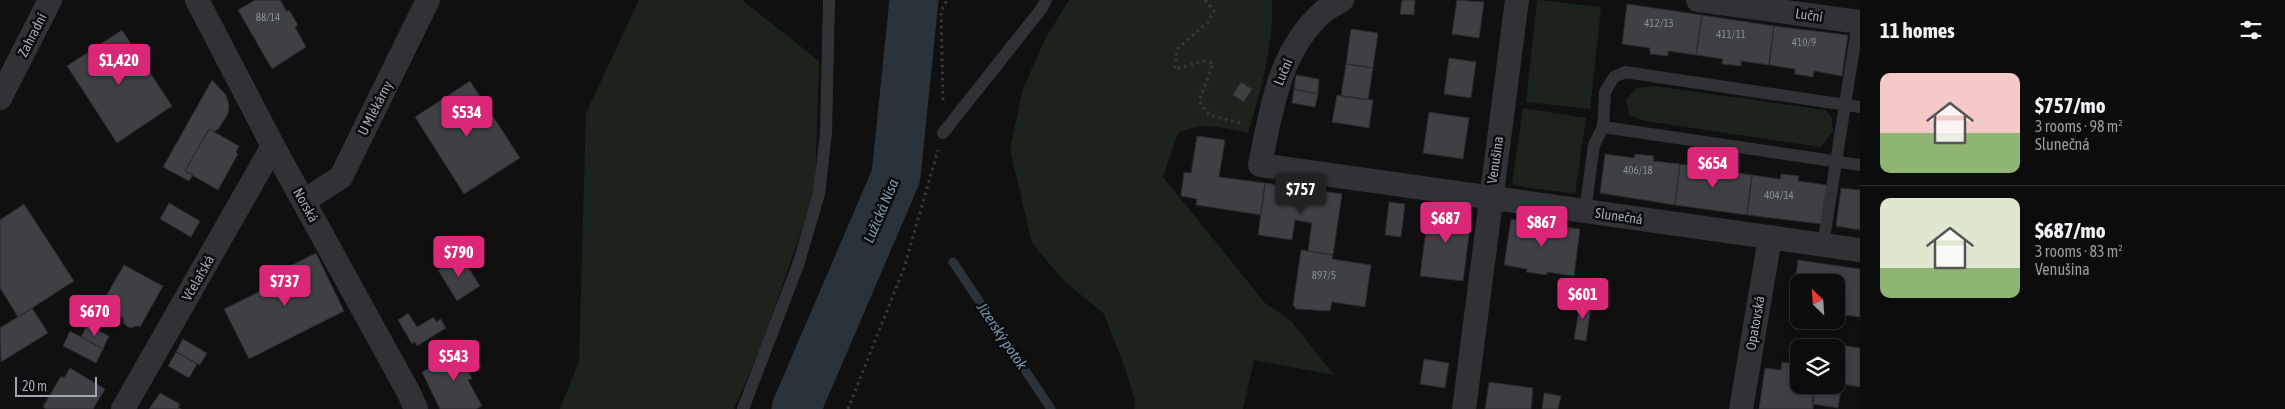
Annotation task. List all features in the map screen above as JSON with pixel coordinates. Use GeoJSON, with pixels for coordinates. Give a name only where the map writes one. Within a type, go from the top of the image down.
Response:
{"type":"FeatureCollection","features":[{"type":"Feature","properties":{"kind":"street","name":"Zahradní"},"geometry":{"type":"LineString","coordinates":[[0,98],[50,0]]}},
{"type":"Feature","properties":{"kind":"street","name":"Norská"},"geometry":{"type":"LineString","coordinates":[[197,0],[273,146],[410,392],[416,409]]}},
{"type":"Feature","properties":{"kind":"street","name":"U Mlékárny"},"geometry":{"type":"LineString","coordinates":[[304,201],[341,177],[428,0]]}},
{"type":"Feature","properties":{"kind":"street","name":"Luční"},"geometry":{"type":"LineString","coordinates":[[1260,165],[1275,92],[1291,54],[1302,35],[1323,11],[1342,0]]}},
{"type":"Feature","properties":{"kind":"street","name":"Venušina"},"geometry":{"type":"LineString","coordinates":[[1464,409],[1517,0]]}},
{"type":"Feature","properties":{"kind":"street","name":"Luční"},"geometry":{"type":"LineString","coordinates":[[1698,0],[1859,22]]}},
{"type":"Feature","properties":{"kind":"street","name":"Včelařská"},"geometry":{"type":"LineString","coordinates":[[124,409],[273,146]]}},
{"type":"Feature","properties":{"kind":"street","name":"Slunečná"},"geometry":{"type":"LineString","coordinates":[[1260,165],[1860,250]]}},
{"type":"Feature","properties":{"kind":"street","name":"Opatovská"},"geometry":{"type":"LineString","coordinates":[[1741,409],[1770,238]]}},
{"type":"Feature","properties":{"kind":"lane"},"geometry":{"type":"LineString","coordinates":[[743,409],[798,265],[819,194],[826,133],[829,0]]}},
{"type":"Feature","properties":{"kind":"lane"},"geometry":{"type":"LineString","coordinates":[[944,133],[1042,8],[1046,0]]}},
{"type":"Feature","properties":{"kind":"lane"},"geometry":{"type":"LineString","coordinates":[[1823,245],[1859,22]]}},
{"type":"Feature","properties":{"kind":"lane"},"geometry":{"type":"LineString","coordinates":[[1585,211],[1594,145],[1603,127],[1605,92],[1614,77],[1625,72],[1860,107]]}},
{"type":"Feature","properties":{"kind":"lane"},"geometry":{"type":"LineString","coordinates":[[1603,127],[1860,165]]}},
{"type":"Feature","properties":{"kind":"path"},"geometry":{"type":"LineString","coordinates":[[848,409],[904,268],[944,133],[941,11],[947,0]]}},
{"type":"Feature","properties":{"kind":"path"},"geometry":{"type":"LineString","coordinates":[[1204,0],[1214,12],[1208,22],[1177,49],[1175,69],[1204,61],[1213,63],[1199,102],[1209,115],[1267,130]]}},
{"type":"Feature","properties":{"kind":"shaded area"},"geometry":{"type":"Polygon","coordinates":[[[639,0],[742,0],[819,61],[815,192],[761,346],[734,409],[560,409],[579,361],[586,113],[639,0]]]}},
{"type":"Feature","properties":{"kind":"shaded area"},"geometry":{"type":"Polygon","coordinates":[[[1069,0],[1272,0],[1269,50],[1262,84],[1248,133],[1205,126],[1178,133],[1163,177],[1265,303],[1291,321],[1334,375],[1254,360],[1243,409],[1134,409],[1135,401],[1125,368],[1104,314],[1062,279],[1032,243],[1010,149],[1023,89],[1045,39],[1069,0]]]}},
{"type":"Feature","properties":{"kind":"shaded area"},"geometry":{"type":"Polygon","coordinates":[[[1537,0],[1601,7],[1590,109],[1526,102],[1537,0]]]}},
{"type":"Feature","properties":{"kind":"shaded area"},"geometry":{"type":"Polygon","coordinates":[[[1653,86],[1825,110],[1832,118],[1833,131],[1821,147],[1645,121],[1629,115],[1626,99],[1637,88],[1653,86]]]}},
{"type":"Feature","properties":{"kind":"shaded area"},"geometry":{"type":"Polygon","coordinates":[[[1523,108],[1586,118],[1575,194],[1512,185],[1523,108]]]}},
{"type":"Feature","properties":{"kind":"building"},"geometry":{"type":"Polygon","coordinates":[[[255,0],[280,0],[298,25],[295,27],[306,47],[272,69],[238,10],[255,0]]]}},
{"type":"Feature","properties":{"kind":"building"},"geometry":{"type":"Polygon","coordinates":[[[1402,0],[1415,0],[1414,15],[1400,14],[1402,0]]]}},
{"type":"Feature","properties":{"kind":"building"},"geometry":{"type":"Polygon","coordinates":[[[1457,0],[1484,2],[1479,38],[1452,34],[1457,0]]]}},
{"type":"Feature","properties":{"kind":"building"},"geometry":{"type":"Polygon","coordinates":[[[1627,4],[1702,15],[1696,55],[1668,51],[1668,56],[1650,54],[1650,48],[1622,44],[1627,4]]]}},
{"type":"Feature","properties":{"kind":"building"},"geometry":{"type":"Polygon","coordinates":[[[1702,15],[1774,26],[1769,65],[1741,61],[1741,66],[1722,64],[1723,59],[1696,55],[1702,15]]]}},
{"type":"Feature","properties":{"kind":"building"},"geometry":{"type":"Polygon","coordinates":[[[1774,26],[1848,35],[1842,76],[1814,71],[1813,77],[1795,74],[1795,69],[1769,65],[1774,26]]]}},
{"type":"Feature","properties":{"kind":"building"},"geometry":{"type":"Polygon","coordinates":[[[1351,29],[1378,33],[1373,68],[1346,64],[1351,29]]]}},
{"type":"Feature","properties":{"kind":"building"},"geometry":{"type":"Polygon","coordinates":[[[122,30],[172,106],[117,143],[67,66],[122,30]]]}},
{"type":"Feature","properties":{"kind":"building"},"geometry":{"type":"Polygon","coordinates":[[[1449,58],[1476,62],[1471,98],[1444,94],[1449,58]]]}},
{"type":"Feature","properties":{"kind":"building"},"geometry":{"type":"Polygon","coordinates":[[[1346,64],[1373,68],[1368,100],[1341,96],[1346,64]]]}},
{"type":"Feature","properties":{"kind":"building"},"geometry":{"type":"Polygon","coordinates":[[[1296,75],[1319,79],[1318,94],[1294,89],[1296,75]]]}},
{"type":"Feature","properties":{"kind":"building"},"geometry":{"type":"Polygon","coordinates":[[[212,80],[226,95],[229,105],[228,114],[214,132],[209,129],[185,171],[193,175],[189,181],[163,167],[212,80]]]}},
{"type":"Feature","properties":{"kind":"building"},"geometry":{"type":"Polygon","coordinates":[[[470,81],[520,158],[464,194],[415,117],[470,81]]]}},
{"type":"Feature","properties":{"kind":"building"},"geometry":{"type":"Polygon","coordinates":[[[1241,82],[1252,89],[1244,102],[1233,95],[1241,82]]]}},
{"type":"Feature","properties":{"kind":"building"},"geometry":{"type":"Polygon","coordinates":[[[1294,89],[1318,94],[1315,107],[1292,103],[1294,89]]]}},
{"type":"Feature","properties":{"kind":"building"},"geometry":{"type":"Polygon","coordinates":[[[1337,95],[1373,100],[1369,128],[1332,122],[1337,95]]]}},
{"type":"Feature","properties":{"kind":"building"},"geometry":{"type":"Polygon","coordinates":[[[1429,112],[1469,118],[1463,159],[1423,153],[1429,112]]]}},
{"type":"Feature","properties":{"kind":"building"},"geometry":{"type":"Polygon","coordinates":[[[209,129],[239,146],[236,152],[238,154],[218,190],[185,171],[209,129]]]}},
{"type":"Feature","properties":{"kind":"building"},"geometry":{"type":"Polygon","coordinates":[[[1197,136],[1225,140],[1219,177],[1265,183],[1261,215],[1196,205],[1197,199],[1181,196],[1184,172],[1191,173],[1197,136]]]}},
{"type":"Feature","properties":{"kind":"building"},"geometry":{"type":"Polygon","coordinates":[[[1605,154],[1634,158],[1635,154],[1654,156],[1653,161],[1680,164],[1675,205],[1600,193],[1605,154]]]}},
{"type":"Feature","properties":{"kind":"building"},"geometry":{"type":"Polygon","coordinates":[[[1708,163],[1726,166],[1725,171],[1752,175],[1747,215],[1675,205],[1680,164],[1707,168],[1708,163]]]}},
{"type":"Feature","properties":{"kind":"building"},"geometry":{"type":"Polygon","coordinates":[[[1781,174],[1799,176],[1798,181],[1827,185],[1821,224],[1747,215],[1752,175],[1780,179],[1781,174]]]}},
{"type":"Feature","properties":{"kind":"building"},"geometry":{"type":"Polygon","coordinates":[[[1265,183],[1342,194],[1333,255],[1308,251],[1312,223],[1295,220],[1292,240],[1258,235],[1265,183]]]}},
{"type":"Feature","properties":{"kind":"building"},"geometry":{"type":"Polygon","coordinates":[[[1841,188],[1860,190],[1860,230],[1836,226],[1841,188]]]}},
{"type":"Feature","properties":{"kind":"building"},"geometry":{"type":"Polygon","coordinates":[[[1389,202],[1405,204],[1401,237],[1385,235],[1389,202]]]}},
{"type":"Feature","properties":{"kind":"building"},"geometry":{"type":"Polygon","coordinates":[[[169,203],[200,221],[191,237],[160,219],[169,203]]]}},
{"type":"Feature","properties":{"kind":"building"},"geometry":{"type":"Polygon","coordinates":[[[24,204],[74,281],[18,317],[0,288],[0,220],[24,204]]]}},
{"type":"Feature","properties":{"kind":"building"},"geometry":{"type":"Polygon","coordinates":[[[1429,207],[1472,213],[1463,281],[1420,276],[1429,207]]]}},
{"type":"Feature","properties":{"kind":"building"},"geometry":{"type":"Polygon","coordinates":[[[1511,219],[1580,229],[1574,276],[1547,272],[1547,275],[1526,272],[1527,269],[1504,265],[1511,219]]]}},
{"type":"Feature","properties":{"kind":"building"},"geometry":{"type":"Polygon","coordinates":[[[1301,250],[1333,255],[1332,259],[1371,265],[1365,307],[1332,302],[1330,311],[1296,309],[1293,305],[1301,250]]]}},
{"type":"Feature","properties":{"kind":"building"},"geometry":{"type":"Polygon","coordinates":[[[316,253],[344,311],[249,359],[224,309],[283,280],[278,272],[316,253]]]}},
{"type":"Feature","properties":{"kind":"building"},"geometry":{"type":"Polygon","coordinates":[[[461,256],[480,286],[457,301],[438,270],[461,256]]]}},
{"type":"Feature","properties":{"kind":"building"},"geometry":{"type":"Polygon","coordinates":[[[1798,260],[1860,269],[1860,317],[1845,315],[1845,274],[1796,274],[1798,260]]]}},
{"type":"Feature","properties":{"kind":"building"},"geometry":{"type":"Polygon","coordinates":[[[124,265],[163,286],[140,327],[130,328],[124,324],[123,318],[104,308],[110,297],[106,296],[124,265]]]}},
{"type":"Feature","properties":{"kind":"building"},"geometry":{"type":"Polygon","coordinates":[[[1581,298],[1592,299],[1586,341],[1574,339],[1581,298]]]}},
{"type":"Feature","properties":{"kind":"building"},"geometry":{"type":"Polygon","coordinates":[[[32,308],[48,333],[1,362],[0,328],[32,308]]]}},
{"type":"Feature","properties":{"kind":"building"},"geometry":{"type":"Polygon","coordinates":[[[408,313],[417,327],[434,317],[436,322],[441,319],[446,328],[417,346],[415,342],[412,344],[398,320],[408,313]]]}},
{"type":"Feature","properties":{"kind":"building"},"geometry":{"type":"Polygon","coordinates":[[[87,325],[109,336],[103,349],[81,337],[87,325]]]}},
{"type":"Feature","properties":{"kind":"building"},"geometry":{"type":"Polygon","coordinates":[[[70,331],[103,349],[96,363],[63,346],[70,331]]]}},
{"type":"Feature","properties":{"kind":"building"},"geometry":{"type":"Polygon","coordinates":[[[183,339],[207,353],[200,365],[176,352],[183,339]]]}},
{"type":"Feature","properties":{"kind":"building"},"geometry":{"type":"Polygon","coordinates":[[[1845,346],[1860,348],[1860,387],[1845,384],[1845,346]]]}},
{"type":"Feature","properties":{"kind":"building"},"geometry":{"type":"Polygon","coordinates":[[[471,347],[481,367],[469,373],[472,379],[468,380],[482,406],[476,409],[440,409],[422,372],[471,347]]]}},
{"type":"Feature","properties":{"kind":"building"},"geometry":{"type":"Polygon","coordinates":[[[176,352],[197,364],[189,378],[168,366],[176,352]]]}},
{"type":"Feature","properties":{"kind":"building"},"geometry":{"type":"Polygon","coordinates":[[[1424,359],[1449,363],[1445,388],[1420,384],[1424,359]]]}},
{"type":"Feature","properties":{"kind":"building"},"geometry":{"type":"Polygon","coordinates":[[[1782,362],[1790,363],[1790,394],[1814,394],[1813,409],[1759,409],[1765,368],[1781,370],[1782,362]]]}},
{"type":"Feature","properties":{"kind":"building"},"geometry":{"type":"Polygon","coordinates":[[[70,368],[105,389],[93,409],[46,409],[43,407],[61,376],[64,378],[70,368]]]}},
{"type":"Feature","properties":{"kind":"building"},"geometry":{"type":"Polygon","coordinates":[[[1489,382],[1533,388],[1531,409],[1485,409],[1489,382]]]}},
{"type":"Feature","properties":{"kind":"building"},"geometry":{"type":"Polygon","coordinates":[[[160,393],[180,404],[178,408],[181,409],[149,409],[160,393]]]}},
{"type":"Feature","properties":{"kind":"building"},"geometry":{"type":"Polygon","coordinates":[[[1544,393],[1561,396],[1558,409],[1542,409],[1544,393]]]}},
{"type":"Feature","properties":{"kind":"building"},"geometry":{"type":"Polygon","coordinates":[[[1813,394],[1840,394],[1838,408],[1812,404],[1813,394]]]}},
{"type":"Feature","properties":{"kind":"waterway","name":"Lužická Nisa"},"geometry":{"type":"LineString","coordinates":[[796,409],[896,176],[914,0]]}},
{"type":"Feature","properties":{"kind":"waterway","name":"Jizerský potok"},"geometry":{"type":"LineString","coordinates":[[953,262],[1051,409]]}}]}
